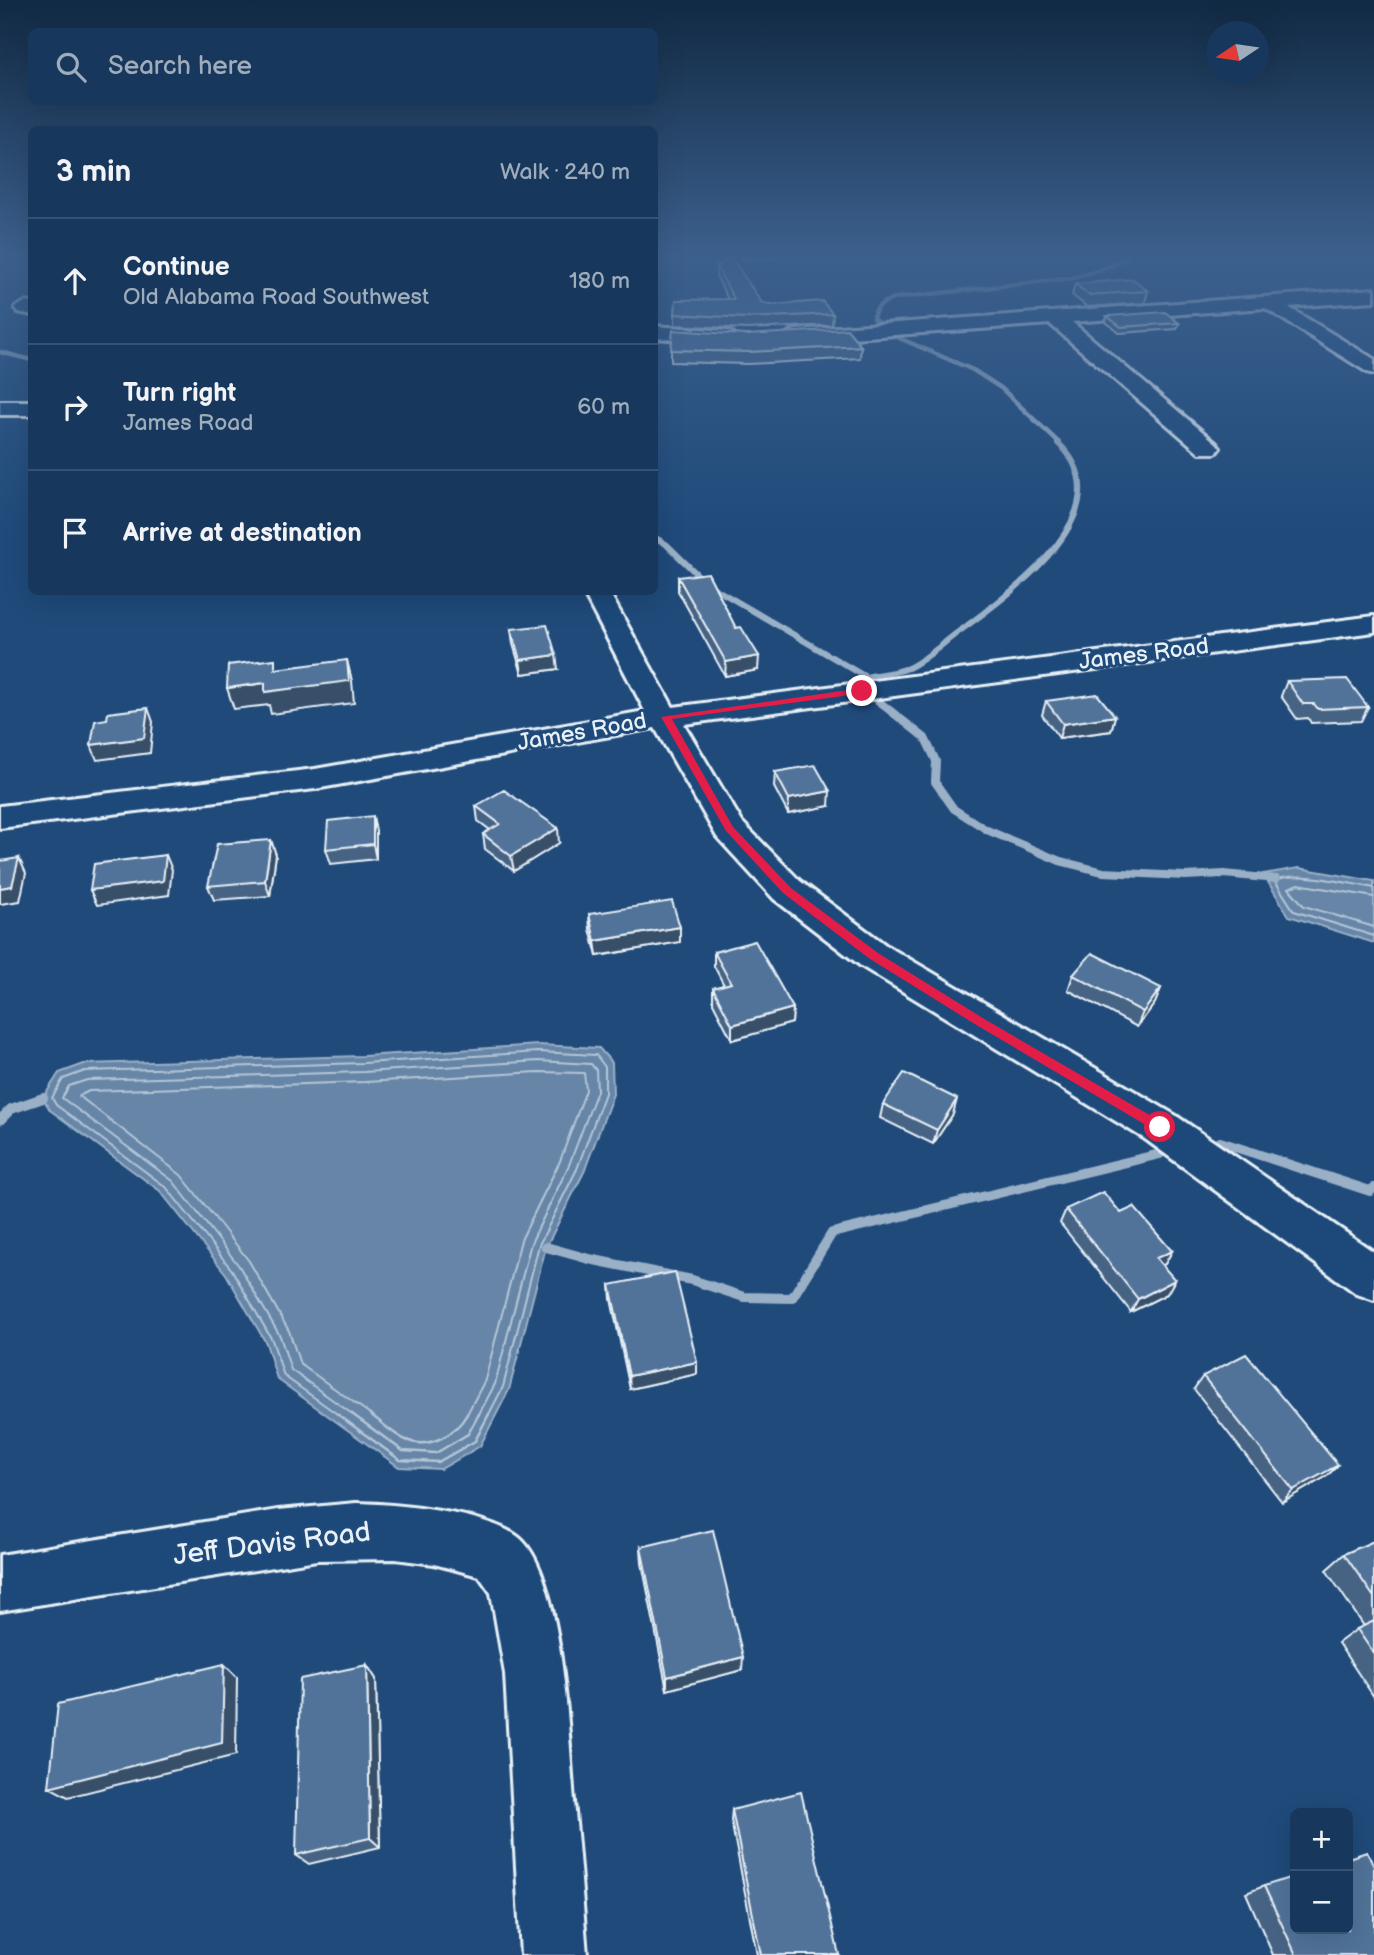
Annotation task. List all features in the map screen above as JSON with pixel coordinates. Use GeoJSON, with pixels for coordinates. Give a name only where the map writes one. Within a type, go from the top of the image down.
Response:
{"type":"FeatureCollection","features":[{"type":"Feature","properties":{"kind":"street"},"geometry":{"type":"LineString","coordinates":[[1092,349],[1208,449]]}},
{"type":"Feature","properties":{"kind":"street"},"geometry":{"type":"LineString","coordinates":[[1344,349],[1374,368]]}},
{"type":"Feature","properties":{"kind":"street"},"geometry":{"type":"LineString","coordinates":[[0,408],[28,408]]}},
{"type":"Feature","properties":{"kind":"street"},"geometry":{"type":"LineString","coordinates":[[598,595],[636,669],[729,828],[787,890],[874,956],[1160,1127],[1374,1279]]}},
{"type":"Feature","properties":{"kind":"street","name":"James Road"},"geometry":{"type":"LineString","coordinates":[[0,817],[315,779],[666,717],[1374,624]]}},
{"type":"Feature","properties":{"kind":"street","name":"Jeff Davis Road"},"geometry":{"type":"LineString","coordinates":[[0,1583],[315,1533],[389,1531],[443,1537],[497,1555],[511,1574],[525,1608],[528,1650],[534,1674],[554,1955]]}},
{"type":"Feature","properties":{"kind":"water"},"geometry":{"type":"Polygon","coordinates":[[[1299,868],[1374,881],[1374,943],[1289,916],[1263,874],[1299,868]]]}},
{"type":"Feature","properties":{"kind":"water"},"geometry":{"type":"Polygon","coordinates":[[[538,1045],[599,1048],[612,1063],[613,1094],[584,1172],[546,1247],[509,1390],[480,1446],[441,1469],[399,1467],[277,1379],[266,1343],[226,1274],[160,1191],[50,1110],[43,1098],[59,1073],[84,1064],[363,1056],[538,1045]]]}},
{"type":"Feature","properties":{"kind":"building"},"geometry":{"type":"Polygon","coordinates":[[[671,349],[801,349],[749,352],[671,349]]]}},
{"type":"Feature","properties":{"kind":"building"},"geometry":{"type":"Polygon","coordinates":[[[708,573],[736,628],[741,627],[759,656],[726,662],[678,577],[708,573]]]}},
{"type":"Feature","properties":{"kind":"building"},"geometry":{"type":"Polygon","coordinates":[[[547,625],[556,655],[520,660],[511,629],[547,625]]]}},
{"type":"Feature","properties":{"kind":"building"},"geometry":{"type":"Polygon","coordinates":[[[275,659],[275,669],[347,660],[349,681],[265,692],[265,683],[227,688],[228,665],[275,659]]]}},
{"type":"Feature","properties":{"kind":"building"},"geometry":{"type":"Polygon","coordinates":[[[1347,679],[1368,707],[1318,709],[1314,704],[1303,704],[1287,681],[1347,679]]]}},
{"type":"Feature","properties":{"kind":"building"},"geometry":{"type":"Polygon","coordinates":[[[1097,694],[1115,716],[1063,724],[1046,701],[1097,694]]]}},
{"type":"Feature","properties":{"kind":"building"},"geometry":{"type":"Polygon","coordinates":[[[148,708],[144,738],[91,745],[95,721],[107,719],[108,713],[148,708]]]}},
{"type":"Feature","properties":{"kind":"building"},"geometry":{"type":"Polygon","coordinates":[[[815,765],[830,791],[789,799],[775,772],[815,765]]]}},
{"type":"Feature","properties":{"kind":"building"},"geometry":{"type":"Polygon","coordinates":[[[504,790],[558,828],[511,856],[483,834],[500,824],[476,806],[504,790]]]}},
{"type":"Feature","properties":{"kind":"building"},"geometry":{"type":"Polygon","coordinates":[[[373,816],[373,844],[326,849],[328,821],[373,816]]]}},
{"type":"Feature","properties":{"kind":"building"},"geometry":{"type":"Polygon","coordinates":[[[271,840],[265,881],[208,886],[217,844],[271,840]]]}},
{"type":"Feature","properties":{"kind":"building"},"geometry":{"type":"Polygon","coordinates":[[[166,855],[163,881],[90,890],[94,864],[166,855]]]}},
{"type":"Feature","properties":{"kind":"building"},"geometry":{"type":"Polygon","coordinates":[[[19,858],[12,886],[0,888],[0,861],[19,858]]]}},
{"type":"Feature","properties":{"kind":"building"},"geometry":{"type":"Polygon","coordinates":[[[672,901],[680,927],[595,941],[589,914],[672,901]]]}},
{"type":"Feature","properties":{"kind":"building"},"geometry":{"type":"Polygon","coordinates":[[[755,941],[793,1008],[732,1025],[713,988],[731,983],[714,952],[755,941]]]}},
{"type":"Feature","properties":{"kind":"building"},"geometry":{"type":"Polygon","coordinates":[[[1092,953],[1161,988],[1143,1012],[1073,975],[1092,953]]]}},
{"type":"Feature","properties":{"kind":"building"},"geometry":{"type":"Polygon","coordinates":[[[904,1073],[957,1099],[937,1130],[883,1104],[904,1073]]]}},
{"type":"Feature","properties":{"kind":"building"},"geometry":{"type":"Polygon","coordinates":[[[1103,1192],[1121,1213],[1134,1207],[1172,1251],[1156,1258],[1175,1280],[1138,1299],[1066,1209],[1103,1192]]]}},
{"type":"Feature","properties":{"kind":"building"},"geometry":{"type":"Polygon","coordinates":[[[675,1272],[697,1362],[629,1376],[610,1285],[675,1272]]]}},
{"type":"Feature","properties":{"kind":"building"},"geometry":{"type":"Polygon","coordinates":[[[1246,1354],[1338,1465],[1293,1490],[1203,1376],[1246,1354]]]}},
{"type":"Feature","properties":{"kind":"building"},"geometry":{"type":"Polygon","coordinates":[[[713,1530],[743,1657],[667,1677],[641,1547],[713,1530]]]}},
{"type":"Feature","properties":{"kind":"building"},"geometry":{"type":"Polygon","coordinates":[[[1374,1541],[1374,1597],[1344,1554],[1374,1541]]]}},
{"type":"Feature","properties":{"kind":"building"},"geometry":{"type":"Polygon","coordinates":[[[1374,1621],[1374,1654],[1357,1629],[1374,1621]]]}},
{"type":"Feature","properties":{"kind":"building"},"geometry":{"type":"Polygon","coordinates":[[[224,1664],[222,1743],[49,1787],[58,1704],[224,1664]]]}},
{"type":"Feature","properties":{"kind":"building"},"geometry":{"type":"Polygon","coordinates":[[[367,1665],[370,1838],[296,1855],[300,1679],[367,1665]]]}},
{"type":"Feature","properties":{"kind":"building"},"geometry":{"type":"Polygon","coordinates":[[[801,1792],[839,1955],[761,1955],[732,1810],[801,1792]]]}},
{"type":"Feature","properties":{"kind":"building"},"geometry":{"type":"Polygon","coordinates":[[[1367,1852],[1374,1866],[1374,1955],[1296,1955],[1264,1886],[1290,1878],[1290,1934],[1353,1934],[1353,1856],[1367,1852]]]}},
{"type":"Feature","properties":{"kind":"waterway"},"geometry":{"type":"LineString","coordinates":[[925,349],[973,370],[1001,388],[1060,444]]}},
{"type":"Feature","properties":{"kind":"waterway"},"geometry":{"type":"LineString","coordinates":[[0,352],[28,359]]}},
{"type":"Feature","properties":{"kind":"waterway"},"geometry":{"type":"LineString","coordinates":[[866,677],[903,670],[922,660],[1007,595],[1032,573],[1054,548],[1071,522],[1080,495],[1076,469],[1058,443]]}},
{"type":"Feature","properties":{"kind":"waterway"},"geometry":{"type":"LineString","coordinates":[[658,539],[707,584],[866,677]]}},
{"type":"Feature","properties":{"kind":"waterway"},"geometry":{"type":"LineString","coordinates":[[866,677],[878,701],[925,738],[936,761],[935,782],[954,809],[987,830],[1060,861],[1103,872],[1185,876],[1224,874],[1276,879]]}},
{"type":"Feature","properties":{"kind":"waterway"},"geometry":{"type":"LineString","coordinates":[[0,1120],[11,1109],[43,1098]]}},
{"type":"Feature","properties":{"kind":"waterway"},"geometry":{"type":"LineString","coordinates":[[1220,1142],[1370,1191],[1374,1188]]}},
{"type":"Feature","properties":{"kind":"waterway"},"geometry":{"type":"LineString","coordinates":[[546,1247],[589,1259],[692,1280],[744,1297],[792,1298],[832,1233],[1160,1154]]}},
{"type":"Feature","properties":{"kind":"route"},"geometry":{"type":"LineString","coordinates":[[862,691],[666,717],[729,828],[787,890],[874,956],[1160,1127]]}}]}
